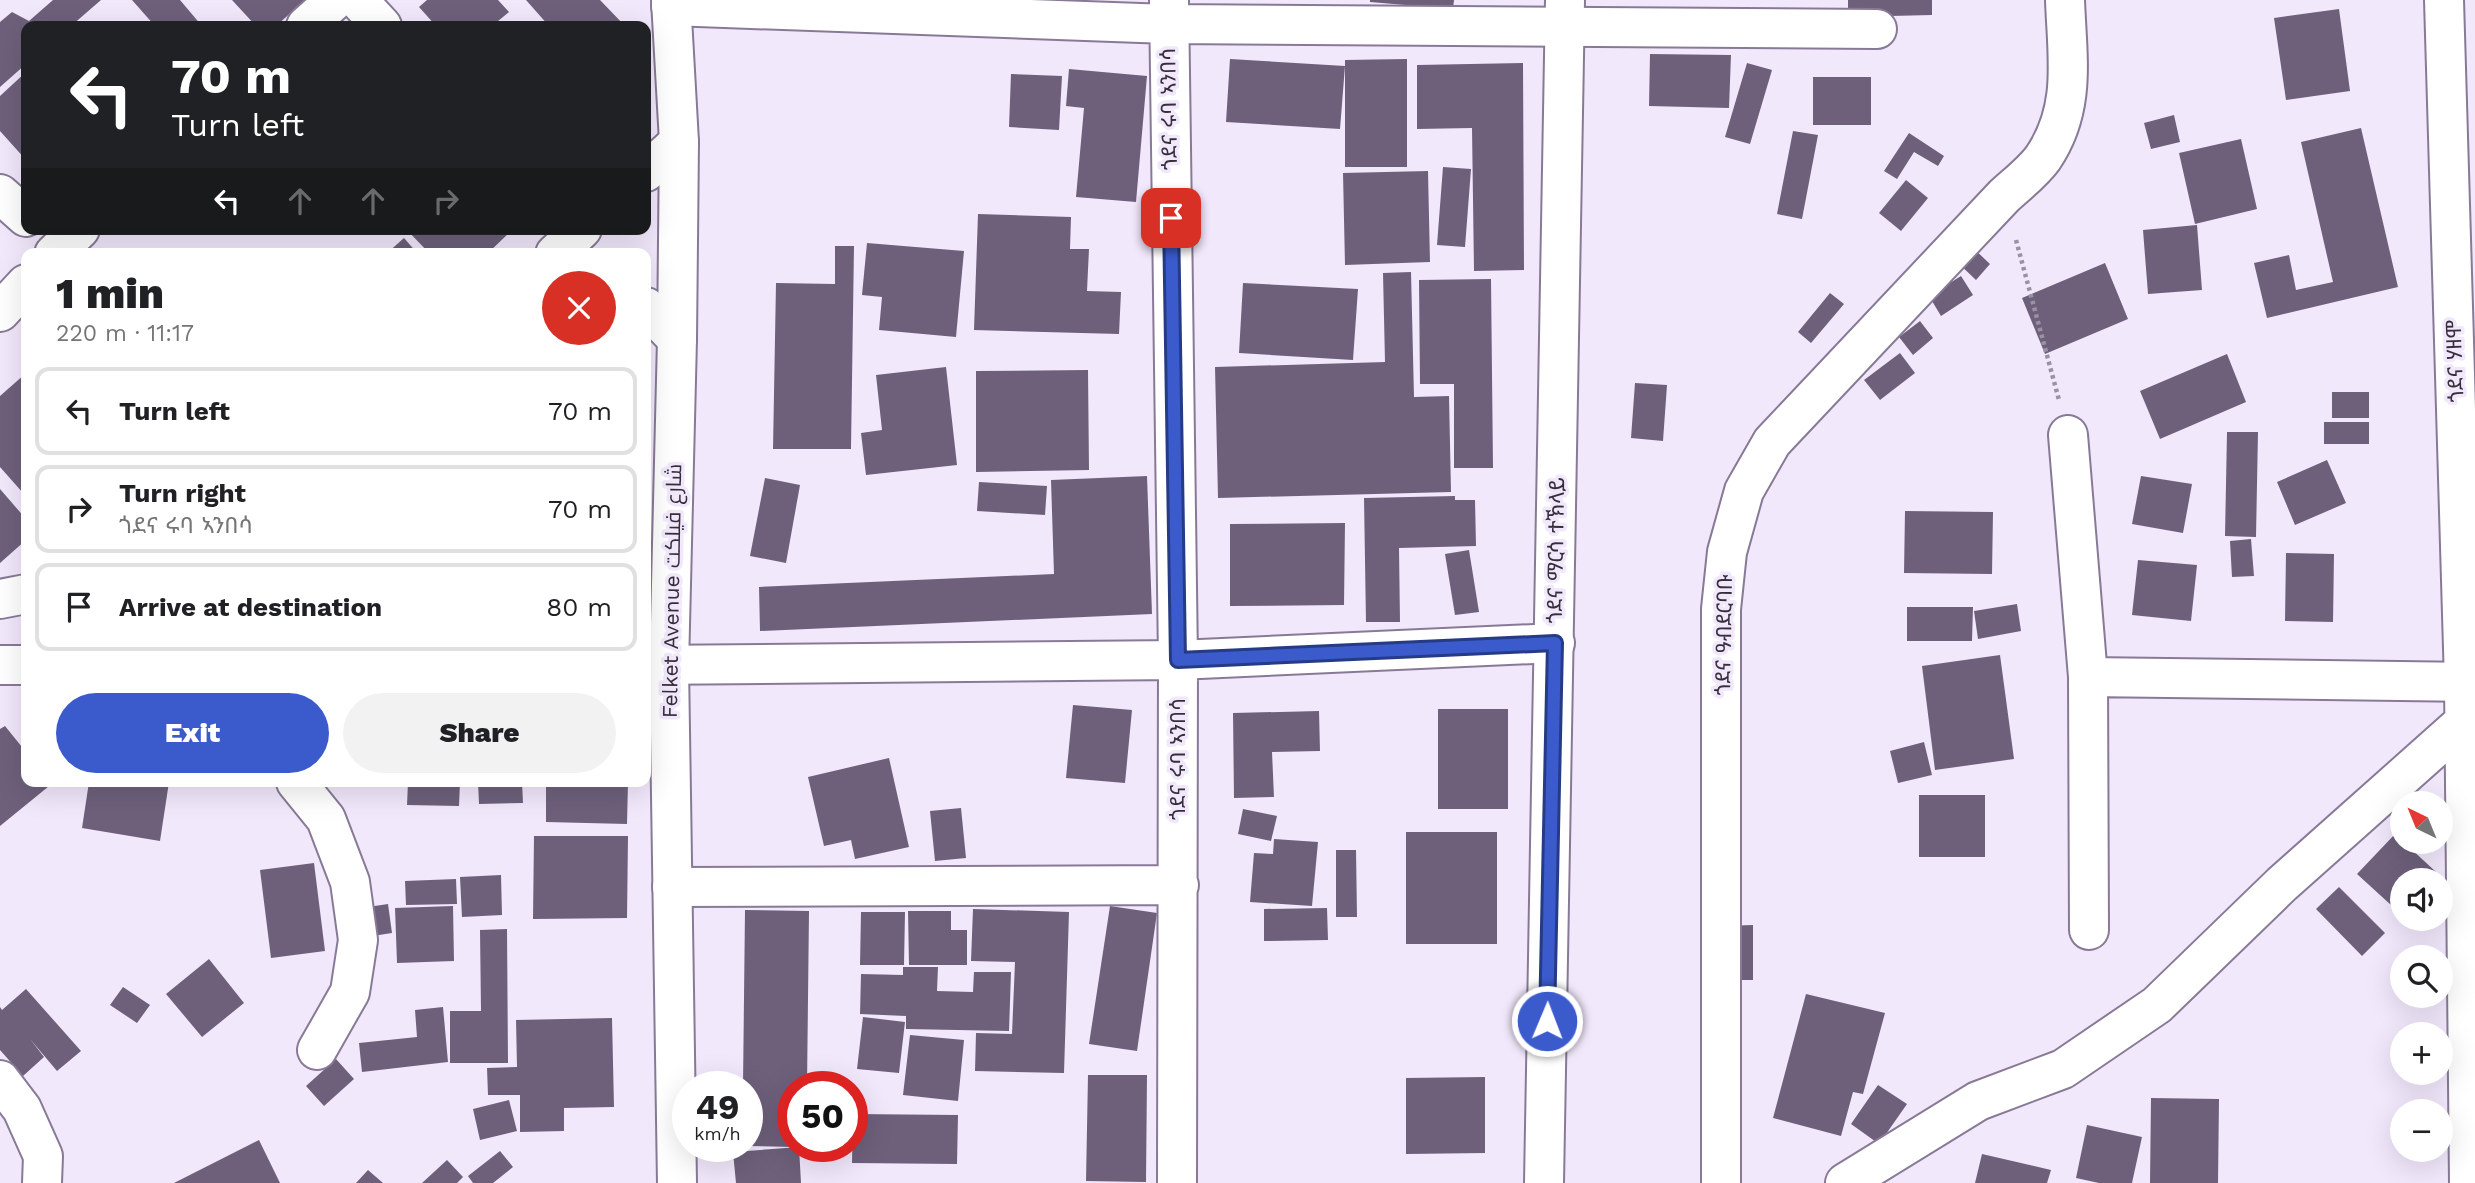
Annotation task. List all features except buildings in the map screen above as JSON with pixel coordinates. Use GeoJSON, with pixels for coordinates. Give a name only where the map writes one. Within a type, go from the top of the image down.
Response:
{"type":"FeatureCollection","features":[{"type":"Feature","properties":{"kind":"street"},"geometry":{"type":"LineString","coordinates":[[312,21],[335,0]]}},
{"type":"Feature","properties":{"kind":"street"},"geometry":{"type":"LineString","coordinates":[[358,0],[377,21]]}},
{"type":"Feature","properties":{"kind":"street","name":"ጎደና ዓብደርባቡ"},"geometry":{"type":"LineString","coordinates":[[1721,1183],[1721,609],[1727,552],[1744,491],[1772,442],[2042,160],[2059,128],[2068,95],[2065,0]]}},
{"type":"Feature","properties":{"kind":"street","name":"ጎደና ሃዘሞ"},"geometry":{"type":"LineString","coordinates":[[2444,0],[2470,682],[2464,722],[2469,1183]]}},
{"type":"Feature","properties":{"kind":"street"},"geometry":{"type":"LineString","coordinates":[[671,3],[1168,12],[1565,13],[1877,29]]}},
{"type":"Feature","properties":{"kind":"street","name":"Felket Avenue شارع فيلكت"},"geometry":{"type":"LineString","coordinates":[[671,3],[679,142],[677,339],[657,666],[672,887],[677,1183]]}},
{"type":"Feature","properties":{"kind":"street","name":"ጎደና ሩባ ኣንበሳ"},"geometry":{"type":"LineString","coordinates":[[1168,12],[1178,660],[1177,1183]]}},
{"type":"Feature","properties":{"kind":"street","name":"ጎደና ማርሳ ተኽላይ"},"geometry":{"type":"LineString","coordinates":[[1544,1183],[1565,13]]}},
{"type":"Feature","properties":{"kind":"street"},"geometry":{"type":"LineString","coordinates":[[651,167],[679,142]]}},
{"type":"Feature","properties":{"kind":"street"},"geometry":{"type":"LineString","coordinates":[[0,194],[21,213]]}},
{"type":"Feature","properties":{"kind":"street"},"geometry":{"type":"LineString","coordinates":[[0,312],[21,289]]}},
{"type":"Feature","properties":{"kind":"street"},"geometry":{"type":"LineString","coordinates":[[651,312],[677,339]]}},
{"type":"Feature","properties":{"kind":"street"},"geometry":{"type":"LineString","coordinates":[[2068,435],[2088,677],[2089,930]]}},
{"type":"Feature","properties":{"kind":"street"},"geometry":{"type":"LineString","coordinates":[[0,599],[21,595]]}},
{"type":"Feature","properties":{"kind":"street"},"geometry":{"type":"LineString","coordinates":[[657,666],[1178,660],[1555,643]]}},
{"type":"Feature","properties":{"kind":"street"},"geometry":{"type":"LineString","coordinates":[[0,665],[21,665]]}},
{"type":"Feature","properties":{"kind":"street"},"geometry":{"type":"LineString","coordinates":[[2088,677],[2470,682]]}},
{"type":"Feature","properties":{"kind":"street"},"geometry":{"type":"LineString","coordinates":[[1844,1183],[1978,1101],[2063,1069],[2157,1005],[2283,884],[2464,722]]}},
{"type":"Feature","properties":{"kind":"street"},"geometry":{"type":"LineString","coordinates":[[300,787],[326,819],[350,882],[358,940],[350,992],[317,1050]]}},
{"type":"Feature","properties":{"kind":"street"},"geometry":{"type":"LineString","coordinates":[[672,887],[1179,885]]}},
{"type":"Feature","properties":{"kind":"street"},"geometry":{"type":"LineString","coordinates":[[0,1080],[22,1109],[43,1156],[42,1183]]}},
{"type":"Feature","properties":{"kind":"path"},"geometry":{"type":"LineString","coordinates":[[2004,197],[2068,435]]}},
{"type":"Feature","properties":{"kind":"route"},"geometry":{"type":"LineString","coordinates":[[1171,218],[1178,660],[1555,643],[1547,1021]]}}]}
